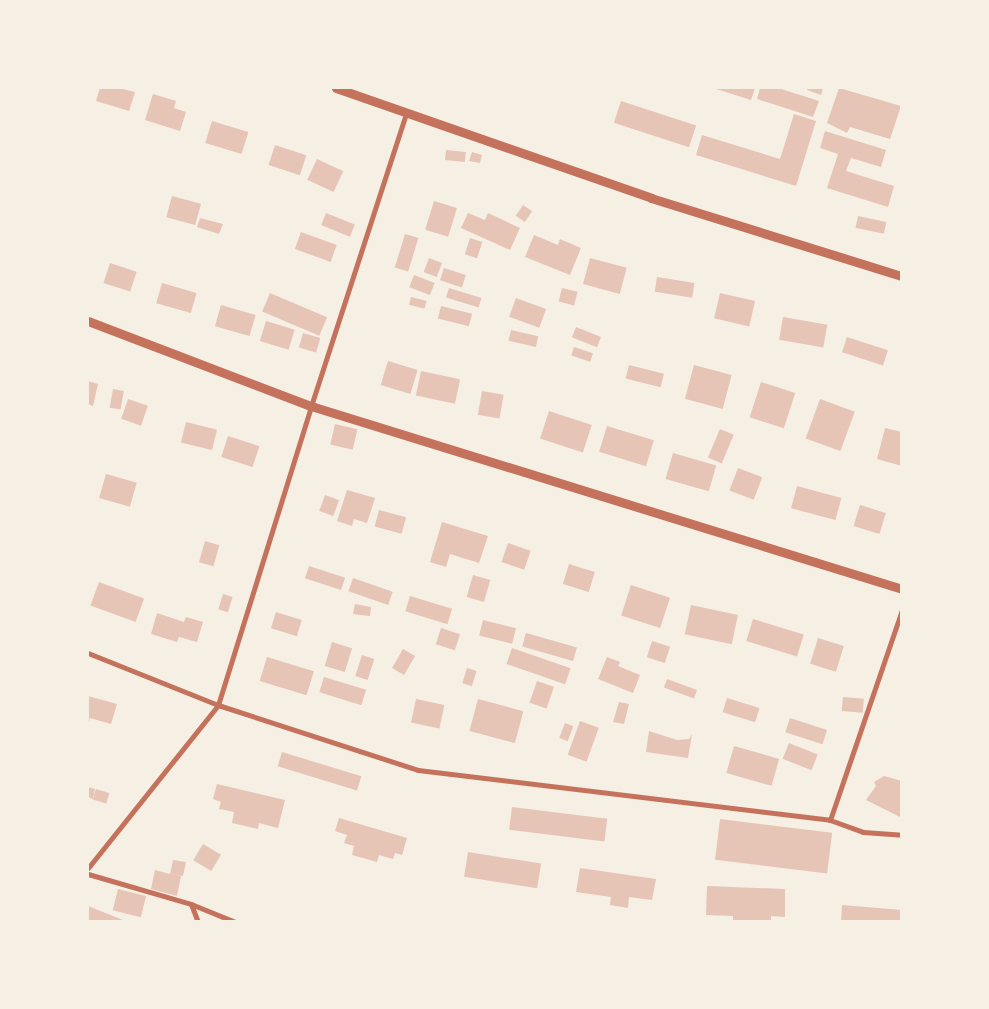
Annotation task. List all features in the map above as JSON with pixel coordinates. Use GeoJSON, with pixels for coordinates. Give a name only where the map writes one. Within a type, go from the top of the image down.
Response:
{"type":"FeatureCollection","features":[{"type":"Feature","properties":{"kind":"street"},"geometry":{"type":"LineString","coordinates":[[336,88],[651,198],[902,276]]}},
{"type":"Feature","properties":{"kind":"street"},"geometry":{"type":"LineString","coordinates":[[88,868],[218,705],[311,406],[406,114]]}},
{"type":"Feature","properties":{"kind":"street"},"geometry":{"type":"LineString","coordinates":[[88,321],[311,406],[902,590]]}},
{"type":"Feature","properties":{"kind":"street"},"geometry":{"type":"LineString","coordinates":[[830,820],[902,610]]}},
{"type":"Feature","properties":{"kind":"street"},"geometry":{"type":"LineString","coordinates":[[88,653],[218,705],[418,770],[830,820],[863,832],[902,835]]}},
{"type":"Feature","properties":{"kind":"street"},"geometry":{"type":"LineString","coordinates":[[88,874],[191,904],[235,922]]}},
{"type":"Feature","properties":{"kind":"street"},"geometry":{"type":"LineString","coordinates":[[191,904],[198,922]]}},
{"type":"Feature","properties":{"kind":"building"},"geometry":{"type":"Polygon","coordinates":[[[100,88],[119,88],[135,92],[129,111],[96,101],[100,88]]]}},
{"type":"Feature","properties":{"kind":"building"},"geometry":{"type":"Polygon","coordinates":[[[713,88],[755,88],[751,100],[713,88]]]}},
{"type":"Feature","properties":{"kind":"building"},"geometry":{"type":"Polygon","coordinates":[[[760,88],[778,88],[819,101],[813,117],[757,99],[760,88]]]}},
{"type":"Feature","properties":{"kind":"building"},"geometry":{"type":"Polygon","coordinates":[[[808,88],[823,88],[821,95],[807,90],[808,88]]]}},
{"type":"Feature","properties":{"kind":"building"},"geometry":{"type":"Polygon","coordinates":[[[839,88],[901,106],[890,139],[850,127],[847,133],[827,123],[839,88]]]}},
{"type":"Feature","properties":{"kind":"building"},"geometry":{"type":"Polygon","coordinates":[[[153,94],[176,101],[174,108],[186,112],[180,131],[145,120],[153,94]]]}},
{"type":"Feature","properties":{"kind":"building"},"geometry":{"type":"Polygon","coordinates":[[[621,101],[696,125],[689,147],[614,123],[621,101]]]}},
{"type":"Feature","properties":{"kind":"building"},"geometry":{"type":"Polygon","coordinates":[[[794,114],[816,121],[796,186],[696,155],[702,135],[780,159],[794,114]]]}},
{"type":"Feature","properties":{"kind":"building"},"geometry":{"type":"Polygon","coordinates":[[[212,121],[248,132],[242,154],[205,143],[212,121]]]}},
{"type":"Feature","properties":{"kind":"building"},"geometry":{"type":"Polygon","coordinates":[[[825,131],[886,150],[881,167],[851,158],[846,171],[894,186],[888,207],[827,188],[838,154],[820,148],[825,131]]]}},
{"type":"Feature","properties":{"kind":"building"},"geometry":{"type":"Polygon","coordinates":[[[275,145],[306,155],[300,175],[269,165],[275,145]]]}},
{"type":"Feature","properties":{"kind":"building"},"geometry":{"type":"Polygon","coordinates":[[[446,150],[466,152],[465,162],[445,160],[446,150]]]}},
{"type":"Feature","properties":{"kind":"building"},"geometry":{"type":"Polygon","coordinates":[[[472,152],[482,155],[480,163],[469,161],[472,152]]]}},
{"type":"Feature","properties":{"kind":"building"},"geometry":{"type":"Polygon","coordinates":[[[317,159],[343,171],[334,192],[307,180],[317,159]]]}},
{"type":"Feature","properties":{"kind":"building"},"geometry":{"type":"Polygon","coordinates":[[[172,196],[201,204],[195,225],[166,217],[172,196]]]}},
{"type":"Feature","properties":{"kind":"building"},"geometry":{"type":"Polygon","coordinates":[[[434,201],[457,208],[448,237],[425,230],[434,201]]]}},
{"type":"Feature","properties":{"kind":"building"},"geometry":{"type":"Polygon","coordinates":[[[523,205],[532,211],[525,222],[516,216],[523,205]]]}},
{"type":"Feature","properties":{"kind":"building"},"geometry":{"type":"Polygon","coordinates":[[[326,213],[355,225],[350,237],[321,225],[326,213]]]}},
{"type":"Feature","properties":{"kind":"building"},"geometry":{"type":"Polygon","coordinates":[[[468,213],[485,220],[488,213],[520,228],[510,250],[461,228],[468,213]]]}},
{"type":"Feature","properties":{"kind":"building"},"geometry":{"type":"Polygon","coordinates":[[[858,216],[886,222],[884,234],[856,228],[858,216]]]}},
{"type":"Feature","properties":{"kind":"building"},"geometry":{"type":"Polygon","coordinates":[[[200,218],[223,224],[219,234],[197,227],[200,218]]]}},
{"type":"Feature","properties":{"kind":"building"},"geometry":{"type":"Polygon","coordinates":[[[301,232],[337,245],[331,262],[295,249],[301,232]]]}},
{"type":"Feature","properties":{"kind":"building"},"geometry":{"type":"Polygon","coordinates":[[[405,234],[418,238],[408,272],[395,267],[405,234]]]}},
{"type":"Feature","properties":{"kind":"building"},"geometry":{"type":"Polygon","coordinates":[[[534,235],[558,245],[560,239],[581,248],[570,275],[525,257],[534,235]]]}},
{"type":"Feature","properties":{"kind":"building"},"geometry":{"type":"Polygon","coordinates":[[[470,238],[482,242],[477,258],[465,254],[470,238]]]}},
{"type":"Feature","properties":{"kind":"building"},"geometry":{"type":"Polygon","coordinates":[[[429,258],[442,263],[437,277],[424,272],[429,258]]]}},
{"type":"Feature","properties":{"kind":"building"},"geometry":{"type":"Polygon","coordinates":[[[590,258],[627,268],[620,294],[583,284],[590,258]]]}},
{"type":"Feature","properties":{"kind":"building"},"geometry":{"type":"Polygon","coordinates":[[[110,263],[137,272],[130,292],[104,283],[110,263]]]}},
{"type":"Feature","properties":{"kind":"building"},"geometry":{"type":"Polygon","coordinates":[[[444,268],[466,275],[462,287],[440,280],[444,268]]]}},
{"type":"Feature","properties":{"kind":"building"},"geometry":{"type":"Polygon","coordinates":[[[414,275],[435,283],[430,295],[409,287],[414,275]]]}},
{"type":"Feature","properties":{"kind":"building"},"geometry":{"type":"Polygon","coordinates":[[[657,277],[695,283],[692,298],[655,292],[657,277]]]}},
{"type":"Feature","properties":{"kind":"building"},"geometry":{"type":"Polygon","coordinates":[[[162,283],[197,293],[191,313],[156,303],[162,283]]]}},
{"type":"Feature","properties":{"kind":"building"},"geometry":{"type":"Polygon","coordinates":[[[449,288],[482,298],[479,308],[446,298],[449,288]]]}},
{"type":"Feature","properties":{"kind":"building"},"geometry":{"type":"Polygon","coordinates":[[[562,288],[578,292],[574,305],[559,302],[562,288]]]}},
{"type":"Feature","properties":{"kind":"building"},"geometry":{"type":"Polygon","coordinates":[[[270,293],[327,317],[319,336],[262,311],[270,293]]]}},
{"type":"Feature","properties":{"kind":"building"},"geometry":{"type":"Polygon","coordinates":[[[720,293],[755,301],[749,326],[714,318],[720,293]]]}},
{"type":"Feature","properties":{"kind":"building"},"geometry":{"type":"Polygon","coordinates":[[[411,297],[427,301],[425,309],[409,305],[411,297]]]}},
{"type":"Feature","properties":{"kind":"building"},"geometry":{"type":"Polygon","coordinates":[[[516,298],[546,309],[539,328],[509,317],[516,298]]]}},
{"type":"Feature","properties":{"kind":"building"},"geometry":{"type":"Polygon","coordinates":[[[221,305],[256,315],[250,336],[215,326],[221,305]]]}},
{"type":"Feature","properties":{"kind":"building"},"geometry":{"type":"Polygon","coordinates":[[[441,306],[472,314],[469,326],[438,319],[441,306]]]}},
{"type":"Feature","properties":{"kind":"building"},"geometry":{"type":"Polygon","coordinates":[[[783,317],[827,325],[823,347],[779,340],[783,317]]]}},
{"type":"Feature","properties":{"kind":"building"},"geometry":{"type":"Polygon","coordinates":[[[266,321],[295,330],[289,350],[260,341],[266,321]]]}},
{"type":"Feature","properties":{"kind":"building"},"geometry":{"type":"Polygon","coordinates":[[[576,327],[601,337],[597,347],[572,337],[576,327]]]}},
{"type":"Feature","properties":{"kind":"building"},"geometry":{"type":"Polygon","coordinates":[[[511,330],[538,336],[536,347],[509,341],[511,330]]]}},
{"type":"Feature","properties":{"kind":"building"},"geometry":{"type":"Polygon","coordinates":[[[303,333],[320,338],[316,352],[299,347],[303,333]]]}},
{"type":"Feature","properties":{"kind":"building"},"geometry":{"type":"Polygon","coordinates":[[[847,337],[888,350],[883,366],[842,352],[847,337]]]}},
{"type":"Feature","properties":{"kind":"building"},"geometry":{"type":"Polygon","coordinates":[[[574,347],[593,353],[590,362],[571,356],[574,347]]]}},
{"type":"Feature","properties":{"kind":"building"},"geometry":{"type":"Polygon","coordinates":[[[388,361],[418,370],[410,394],[381,385],[388,361]]]}},
{"type":"Feature","properties":{"kind":"building"},"geometry":{"type":"Polygon","coordinates":[[[629,365],[664,374],[661,387],[626,379],[629,365]]]}},
{"type":"Feature","properties":{"kind":"building"},"geometry":{"type":"Polygon","coordinates":[[[694,365],[732,375],[723,409],[685,399],[694,365]]]}},
{"type":"Feature","properties":{"kind":"building"},"geometry":{"type":"Polygon","coordinates":[[[421,371],[460,379],[455,404],[416,395],[421,371]]]}},
{"type":"Feature","properties":{"kind":"building"},"geometry":{"type":"Polygon","coordinates":[[[88,381],[98,384],[93,406],[88,404],[88,381]]]}},
{"type":"Feature","properties":{"kind":"building"},"geometry":{"type":"Polygon","coordinates":[[[761,382],[795,393],[784,428],[750,417],[761,382]]]}},
{"type":"Feature","properties":{"kind":"building"},"geometry":{"type":"Polygon","coordinates":[[[113,389],[124,391],[121,410],[110,408],[113,389]]]}},
{"type":"Feature","properties":{"kind":"building"},"geometry":{"type":"Polygon","coordinates":[[[482,391],[504,395],[499,418],[478,415],[482,391]]]}},
{"type":"Feature","properties":{"kind":"building"},"geometry":{"type":"Polygon","coordinates":[[[128,399],[148,406],[141,426],[121,419],[128,399]]]}},
{"type":"Feature","properties":{"kind":"building"},"geometry":{"type":"Polygon","coordinates":[[[820,399],[855,412],[840,451],[806,438],[820,399]]]}},
{"type":"Feature","properties":{"kind":"building"},"geometry":{"type":"Polygon","coordinates":[[[549,411],[592,425],[583,452],[540,439],[549,411]]]}},
{"type":"Feature","properties":{"kind":"building"},"geometry":{"type":"Polygon","coordinates":[[[186,422],[217,430],[212,450],[181,442],[186,422]]]}},
{"type":"Feature","properties":{"kind":"building"},"geometry":{"type":"Polygon","coordinates":[[[335,424],[357,429],[353,450],[330,444],[335,424]]]}},
{"type":"Feature","properties":{"kind":"building"},"geometry":{"type":"Polygon","coordinates":[[[607,426],[654,440],[646,466],[599,452],[607,426]]]}},
{"type":"Feature","properties":{"kind":"building"},"geometry":{"type":"Polygon","coordinates":[[[885,428],[902,432],[902,466],[877,459],[885,428]]]}},
{"type":"Feature","properties":{"kind":"building"},"geometry":{"type":"Polygon","coordinates":[[[720,429],[734,435],[722,463],[708,458],[720,429]]]}},
{"type":"Feature","properties":{"kind":"building"},"geometry":{"type":"Polygon","coordinates":[[[228,436],[259,446],[253,467],[221,457],[228,436]]]}},
{"type":"Feature","properties":{"kind":"building"},"geometry":{"type":"Polygon","coordinates":[[[673,453],[716,465],[709,491],[666,479],[673,453]]]}},
{"type":"Feature","properties":{"kind":"building"},"geometry":{"type":"Polygon","coordinates":[[[738,468],[762,477],[754,500],[729,490],[738,468]]]}},
{"type":"Feature","properties":{"kind":"building"},"geometry":{"type":"Polygon","coordinates":[[[106,474],[137,483],[130,507],[99,498],[106,474]]]}},
{"type":"Feature","properties":{"kind":"building"},"geometry":{"type":"Polygon","coordinates":[[[797,486],[841,498],[835,520],[791,508],[797,486]]]}},
{"type":"Feature","properties":{"kind":"building"},"geometry":{"type":"Polygon","coordinates":[[[347,490],[375,498],[367,523],[354,519],[352,526],[337,521],[347,490]]]}},
{"type":"Feature","properties":{"kind":"building"},"geometry":{"type":"Polygon","coordinates":[[[325,495],[339,500],[333,516],[319,511],[325,495]]]}},
{"type":"Feature","properties":{"kind":"building"},"geometry":{"type":"Polygon","coordinates":[[[860,505],[886,513],[879,534],[854,526],[860,505]]]}},
{"type":"Feature","properties":{"kind":"building"},"geometry":{"type":"Polygon","coordinates":[[[379,510],[406,517],[402,534],[375,526],[379,510]]]}},
{"type":"Feature","properties":{"kind":"building"},"geometry":{"type":"Polygon","coordinates":[[[442,522],[488,536],[479,563],[450,554],[446,567],[430,562],[442,522]]]}},
{"type":"Feature","properties":{"kind":"building"},"geometry":{"type":"Polygon","coordinates":[[[205,541],[219,545],[213,566],[199,562],[205,541]]]}},
{"type":"Feature","properties":{"kind":"building"},"geometry":{"type":"Polygon","coordinates":[[[508,543],[531,551],[524,570],[501,562],[508,543]]]}},
{"type":"Feature","properties":{"kind":"building"},"geometry":{"type":"Polygon","coordinates":[[[569,564],[595,572],[589,592],[563,584],[569,564]]]}},
{"type":"Feature","properties":{"kind":"building"},"geometry":{"type":"Polygon","coordinates":[[[309,566],[345,578],[341,590],[305,578],[309,566]]]}},
{"type":"Feature","properties":{"kind":"building"},"geometry":{"type":"Polygon","coordinates":[[[473,575],[490,580],[484,602],[467,597],[473,575]]]}},
{"type":"Feature","properties":{"kind":"building"},"geometry":{"type":"Polygon","coordinates":[[[353,578],[393,592],[388,605],[348,591],[353,578]]]}},
{"type":"Feature","properties":{"kind":"building"},"geometry":{"type":"Polygon","coordinates":[[[99,582],[144,598],[136,622],[90,605],[99,582]]]}},
{"type":"Feature","properties":{"kind":"building"},"geometry":{"type":"Polygon","coordinates":[[[631,585],[670,598],[660,628],[621,615],[631,585]]]}},
{"type":"Feature","properties":{"kind":"building"},"geometry":{"type":"Polygon","coordinates":[[[223,594],[233,597],[228,612],[218,609],[223,594]]]}},
{"type":"Feature","properties":{"kind":"building"},"geometry":{"type":"Polygon","coordinates":[[[410,596],[452,609],[447,624],[405,611],[410,596]]]}},
{"type":"Feature","properties":{"kind":"building"},"geometry":{"type":"Polygon","coordinates":[[[355,604],[371,607],[370,616],[353,614],[355,604]]]}},
{"type":"Feature","properties":{"kind":"building"},"geometry":{"type":"Polygon","coordinates":[[[691,605],[738,615],[732,644],[685,634],[691,605]]]}},
{"type":"Feature","properties":{"kind":"building"},"geometry":{"type":"Polygon","coordinates":[[[276,612],[302,620],[297,636],[271,628],[276,612]]]}},
{"type":"Feature","properties":{"kind":"building"},"geometry":{"type":"Polygon","coordinates":[[[157,613],[184,622],[186,617],[203,622],[197,642],[179,637],[177,642],[151,634],[157,613]]]}},
{"type":"Feature","properties":{"kind":"building"},"geometry":{"type":"Polygon","coordinates":[[[753,619],[804,634],[797,656],[746,641],[753,619]]]}},
{"type":"Feature","properties":{"kind":"building"},"geometry":{"type":"Polygon","coordinates":[[[483,620],[516,628],[512,644],[479,636],[483,620]]]}},
{"type":"Feature","properties":{"kind":"building"},"geometry":{"type":"Polygon","coordinates":[[[441,628],[460,634],[455,650],[436,644],[441,628]]]}},
{"type":"Feature","properties":{"kind":"building"},"geometry":{"type":"Polygon","coordinates":[[[526,633],[577,648],[573,661],[522,646],[526,633]]]}},
{"type":"Feature","properties":{"kind":"building"},"geometry":{"type":"Polygon","coordinates":[[[818,638],[844,646],[836,672],[810,664],[818,638]]]}},
{"type":"Feature","properties":{"kind":"building"},"geometry":{"type":"Polygon","coordinates":[[[652,641],[670,647],[665,663],[647,657],[652,641]]]}},
{"type":"Feature","properties":{"kind":"building"},"geometry":{"type":"Polygon","coordinates":[[[332,642],[352,648],[345,672],[325,666],[332,642]]]}},
{"type":"Feature","properties":{"kind":"building"},"geometry":{"type":"Polygon","coordinates":[[[512,648],[571,668],[565,684],[506,664],[512,648]]]}},
{"type":"Feature","properties":{"kind":"building"},"geometry":{"type":"Polygon","coordinates":[[[403,649],[415,656],[404,675],[392,668],[403,649]]]}},
{"type":"Feature","properties":{"kind":"building"},"geometry":{"type":"Polygon","coordinates":[[[362,655],[374,659],[368,680],[355,676],[362,655]]]}},
{"type":"Feature","properties":{"kind":"building"},"geometry":{"type":"Polygon","coordinates":[[[267,657],[314,671],[307,695],[260,681],[267,657]]]}},
{"type":"Feature","properties":{"kind":"building"},"geometry":{"type":"Polygon","coordinates":[[[607,657],[620,662],[618,666],[640,675],[633,693],[598,679],[607,657]]]}},
{"type":"Feature","properties":{"kind":"building"},"geometry":{"type":"Polygon","coordinates":[[[467,668],[477,671],[472,686],[462,683],[467,668]]]}},
{"type":"Feature","properties":{"kind":"building"},"geometry":{"type":"Polygon","coordinates":[[[324,677],[366,690],[361,705],[319,692],[324,677]]]}},
{"type":"Feature","properties":{"kind":"building"},"geometry":{"type":"Polygon","coordinates":[[[667,679],[697,690],[694,698],[664,687],[667,679]]]}},
{"type":"Feature","properties":{"kind":"building"},"geometry":{"type":"Polygon","coordinates":[[[537,681],[554,687],[547,709],[530,703],[537,681]]]}},
{"type":"Feature","properties":{"kind":"building"},"geometry":{"type":"Polygon","coordinates":[[[88,696],[117,704],[111,724],[90,718],[88,727],[88,696]]]}},
{"type":"Feature","properties":{"kind":"building"},"geometry":{"type":"Polygon","coordinates":[[[843,697],[864,699],[863,713],[842,711],[843,697]]]}},
{"type":"Feature","properties":{"kind":"building"},"geometry":{"type":"Polygon","coordinates":[[[727,698],[760,708],[755,722],[723,712],[727,698]]]}},
{"type":"Feature","properties":{"kind":"building"},"geometry":{"type":"Polygon","coordinates":[[[416,699],[444,705],[439,729],[411,722],[416,699]]]}},
{"type":"Feature","properties":{"kind":"building"},"geometry":{"type":"Polygon","coordinates":[[[478,699],[523,711],[515,743],[469,731],[478,699]]]}},
{"type":"Feature","properties":{"kind":"building"},"geometry":{"type":"Polygon","coordinates":[[[619,702],[629,704],[624,724],[613,722],[619,702]]]}},
{"type":"Feature","properties":{"kind":"building"},"geometry":{"type":"Polygon","coordinates":[[[790,718],[827,730],[822,744],[785,732],[790,718]]]}},
{"type":"Feature","properties":{"kind":"building"},"geometry":{"type":"Polygon","coordinates":[[[580,721],[599,728],[586,762],[568,755],[580,721]]]}},
{"type":"Feature","properties":{"kind":"building"},"geometry":{"type":"Polygon","coordinates":[[[565,723],[573,726],[568,741],[559,738],[565,723]]]}},
{"type":"Feature","properties":{"kind":"building"},"geometry":{"type":"Polygon","coordinates":[[[649,731],[677,740],[689,739],[692,734],[688,758],[646,752],[649,731]]]}},
{"type":"Feature","properties":{"kind":"building"},"geometry":{"type":"Polygon","coordinates":[[[789,743],[818,755],[811,770],[783,759],[789,743]]]}},
{"type":"Feature","properties":{"kind":"building"},"geometry":{"type":"Polygon","coordinates":[[[734,746],[779,759],[771,786],[726,773],[734,746]]]}},
{"type":"Feature","properties":{"kind":"building"},"geometry":{"type":"Polygon","coordinates":[[[282,752],[361,776],[357,791],[278,766],[282,752]]]}},
{"type":"Feature","properties":{"kind":"building"},"geometry":{"type":"Polygon","coordinates":[[[884,776],[902,781],[902,818],[866,800],[876,786],[874,782],[884,776]]]}},
{"type":"Feature","properties":{"kind":"building"},"geometry":{"type":"Polygon","coordinates":[[[217,784],[285,800],[278,828],[259,823],[258,829],[232,823],[234,812],[219,809],[221,802],[213,799],[217,784]]]}},
{"type":"Feature","properties":{"kind":"building"},"geometry":{"type":"Polygon","coordinates":[[[88,787],[95,789],[93,799],[88,797],[88,787]]]}},
{"type":"Feature","properties":{"kind":"building"},"geometry":{"type":"Polygon","coordinates":[[[96,789],[109,793],[106,804],[93,800],[96,789]]]}},
{"type":"Feature","properties":{"kind":"building"},"geometry":{"type":"Polygon","coordinates":[[[512,807],[607,819],[604,842],[509,830],[512,807]]]}},
{"type":"Feature","properties":{"kind":"building"},"geometry":{"type":"Polygon","coordinates":[[[339,818],[407,838],[402,855],[395,853],[393,859],[379,855],[377,862],[352,855],[354,846],[344,843],[347,835],[335,831],[339,818]]]}},
{"type":"Feature","properties":{"kind":"building"},"geometry":{"type":"Polygon","coordinates":[[[720,819],[832,833],[827,873],[715,860],[720,819]]]}},
{"type":"Feature","properties":{"kind":"building"},"geometry":{"type":"Polygon","coordinates":[[[203,844],[221,855],[211,871],[193,860],[203,844]]]}},
{"type":"Feature","properties":{"kind":"building"},"geometry":{"type":"Polygon","coordinates":[[[468,852],[541,864],[537,888],[464,877],[468,852]]]}},
{"type":"Feature","properties":{"kind":"building"},"geometry":{"type":"Polygon","coordinates":[[[173,860],[186,862],[183,876],[174,874],[181,876],[177,896],[151,889],[155,870],[170,874],[173,860]]]}},
{"type":"Feature","properties":{"kind":"building"},"geometry":{"type":"Polygon","coordinates":[[[580,868],[656,879],[652,900],[629,897],[628,908],[610,905],[611,897],[576,892],[580,868]]]}},
{"type":"Feature","properties":{"kind":"building"},"geometry":{"type":"Polygon","coordinates":[[[707,886],[785,889],[785,917],[771,916],[771,922],[733,922],[733,916],[706,915],[707,886]]]}},
{"type":"Feature","properties":{"kind":"building"},"geometry":{"type":"Polygon","coordinates":[[[118,889],[146,896],[141,917],[113,910],[118,889]]]}},
{"type":"Feature","properties":{"kind":"building"},"geometry":{"type":"Polygon","coordinates":[[[842,905],[902,910],[902,922],[841,922],[842,905]]]}},
{"type":"Feature","properties":{"kind":"building"},"geometry":{"type":"Polygon","coordinates":[[[88,906],[123,920],[123,922],[88,922],[88,906]]]}}]}
